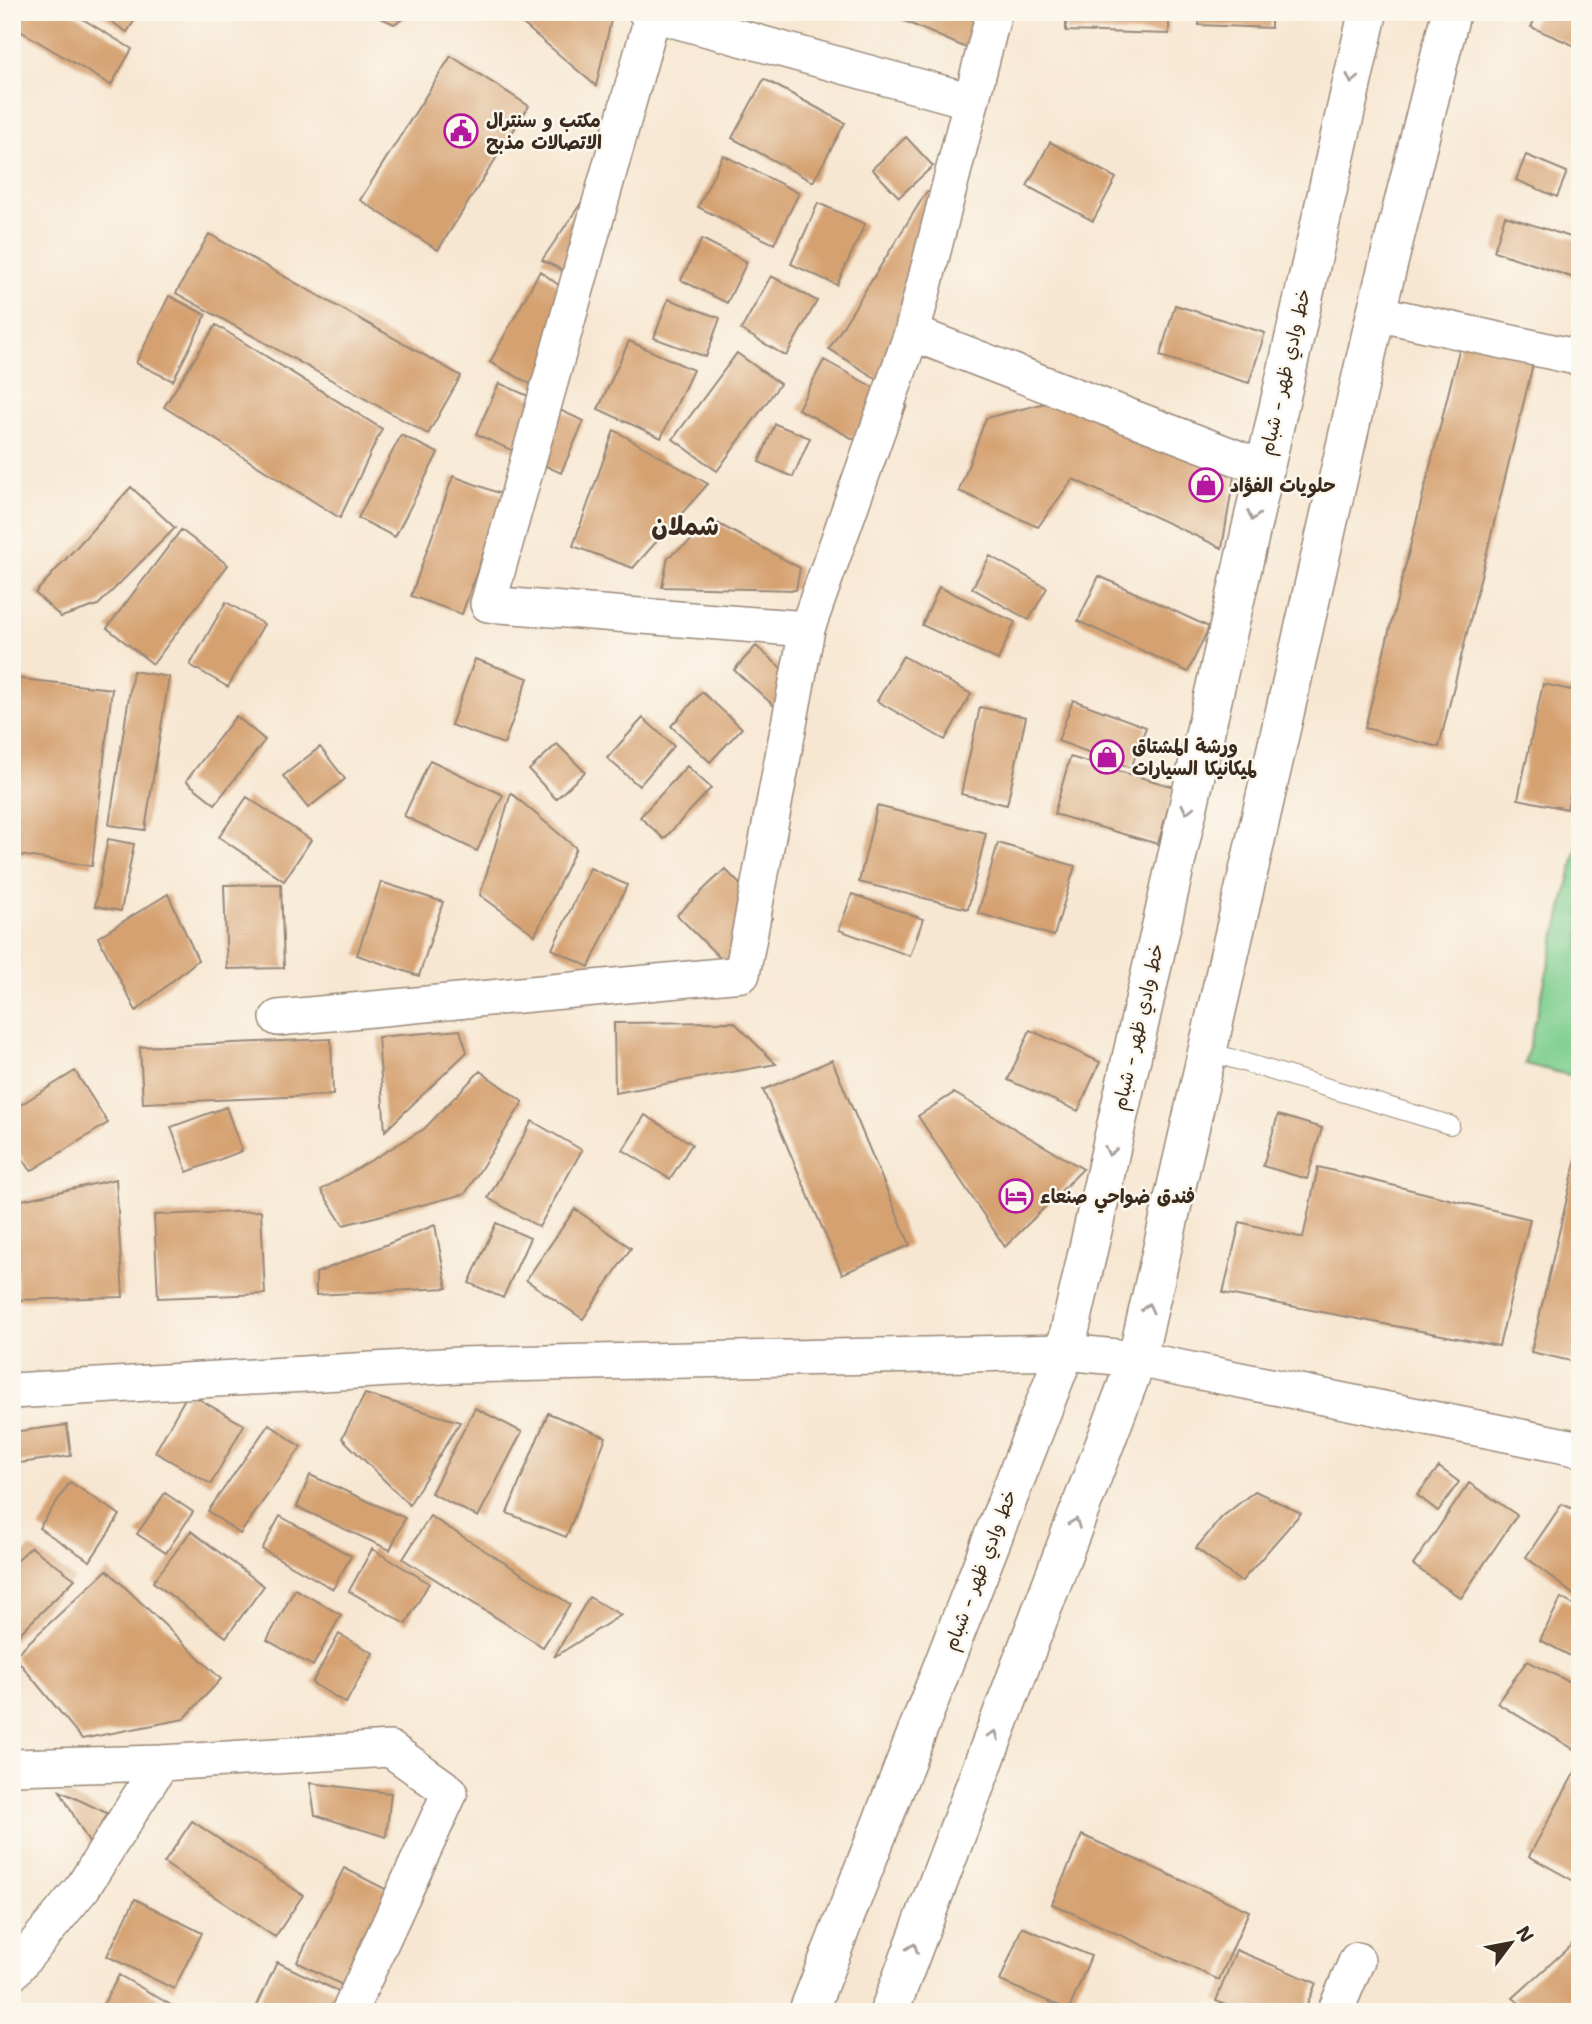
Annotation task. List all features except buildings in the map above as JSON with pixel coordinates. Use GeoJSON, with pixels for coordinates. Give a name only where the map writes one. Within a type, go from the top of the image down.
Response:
{"type":"FeatureCollection","features":[{"type":"Feature","properties":{"kind":"main road","name":"خط وادي ظهر - شبام"},"geometry":{"type":"LineString","coordinates":[[808,2012],[1065,1352],[1367,12]]}},
{"type":"Feature","properties":{"kind":"main road"},"geometry":{"type":"LineString","coordinates":[[889,2012],[1137,1360],[1376,313],[1451,12]]}},
{"type":"Feature","properties":{"kind":"street"},"geometry":{"type":"LineString","coordinates":[[278,1018],[742,974],[807,629],[912,333],[994,12]]}},
{"type":"Feature","properties":{"kind":"street"},"geometry":{"type":"LineString","coordinates":[[807,629],[488,604],[649,13],[971,101]]}},
{"type":"Feature","properties":{"kind":"street"},"geometry":{"type":"LineString","coordinates":[[1376,313],[1580,358]]}},
{"type":"Feature","properties":{"kind":"street"},"geometry":{"type":"LineString","coordinates":[[912,333],[1263,468]]}},
{"type":"Feature","properties":{"kind":"street"},"geometry":{"type":"LineString","coordinates":[[12,1391],[458,1365],[1065,1352],[1137,1360],[1580,1449]]}},
{"type":"Feature","properties":{"kind":"street"},"geometry":{"type":"LineString","coordinates":[[12,1767],[161,1763],[390,1749],[450,1792],[349,2012]]}},
{"type":"Feature","properties":{"kind":"street"},"geometry":{"type":"LineString","coordinates":[[12,1973],[83,1887],[161,1763]]}},
{"type":"Feature","properties":{"kind":"street"},"geometry":{"type":"LineString","coordinates":[[1335,2012],[1357,1960]]}},
{"type":"Feature","properties":{"kind":"lane"},"geometry":{"type":"LineString","coordinates":[[1207,1051],[1450,1125]]}},
{"type":"Feature","properties":{"kind":"green space"},"geometry":{"type":"Polygon","coordinates":[[[1580,834],[1580,1078],[1525,1064],[1580,834]]]}},
{"type":"Feature","properties":{"kind":"place","name":"مكتب و سنترال الاتصالات مذبح"},"geometry":{"type":"Point","coordinates":[461,131]}},
{"type":"Feature","properties":{"kind":"place","name":"حلويات الفؤاد"},"geometry":{"type":"Point","coordinates":[1206,485]}},
{"type":"Feature","properties":{"kind":"place","name":"ورشة المشتاق لميكانيكا السيارات"},"geometry":{"type":"Point","coordinates":[1107,757]}},
{"type":"Feature","properties":{"kind":"place","name":"فندق ضواحي صنعاء"},"geometry":{"type":"Point","coordinates":[1016,1196]}},
{"type":"Feature","properties":{"kind":"district","name":"شملان"},"geometry":{"type":"Point","coordinates":[685,525]}}]}
